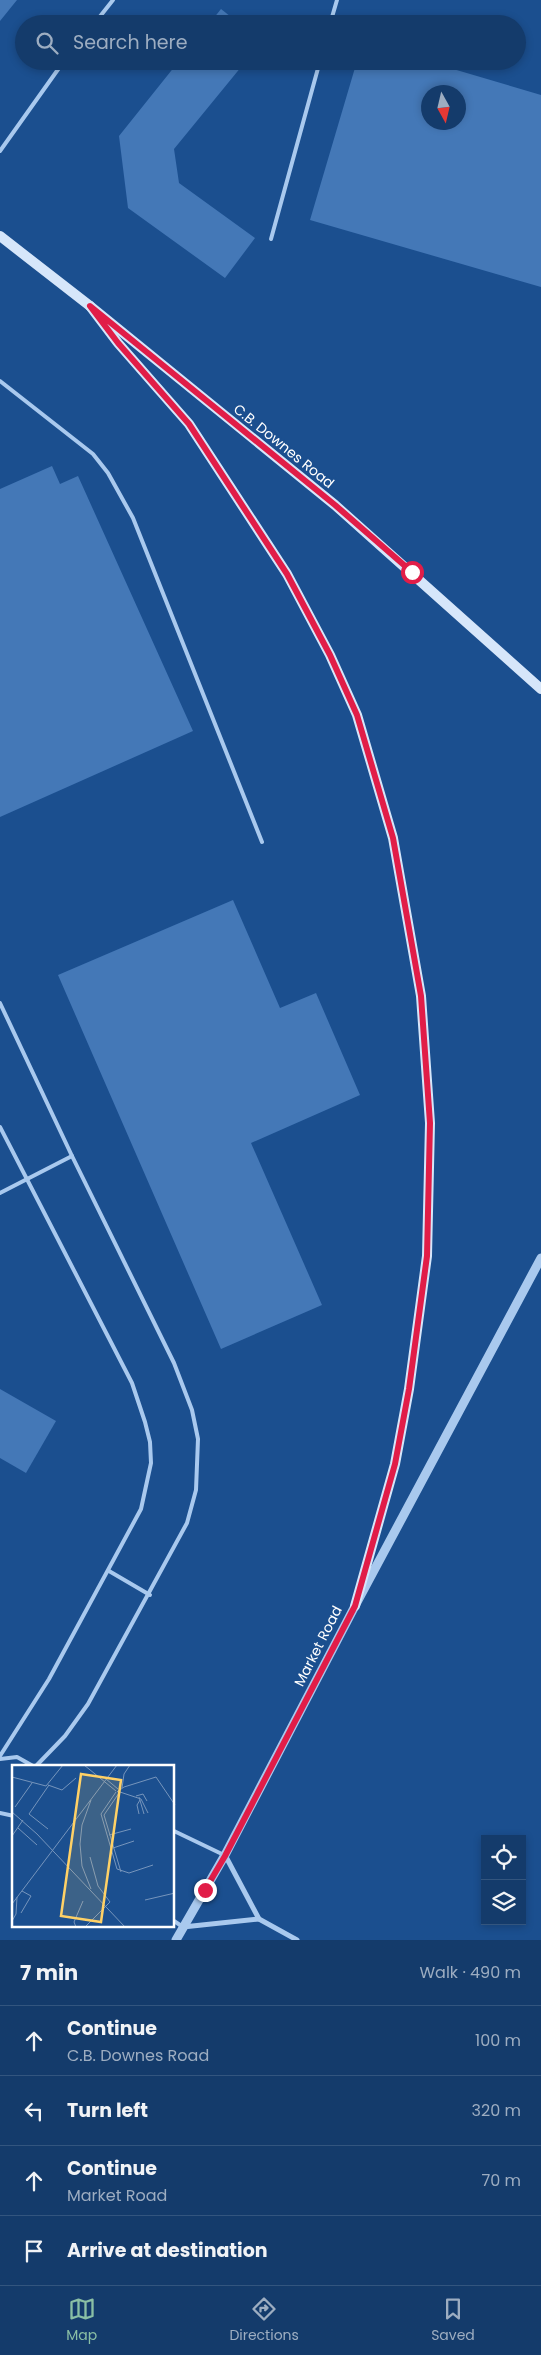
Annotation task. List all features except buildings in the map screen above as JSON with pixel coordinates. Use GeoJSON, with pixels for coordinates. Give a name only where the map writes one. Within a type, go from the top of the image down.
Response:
{"type":"FeatureCollection","features":[{"type":"Feature","properties":{"kind":"main road","name":"C.B. Downes Road"},"geometry":{"type":"LineString","coordinates":[[0,236],[90,306],[335,505],[541,689]]}},
{"type":"Feature","properties":{"kind":"main road"},"geometry":{"type":"LineString","coordinates":[[90,306],[118,343],[189,424],[287,574],[330,655],[357,715],[393,838],[413,948],[424,1034],[430,1133],[427,1256],[409,1389],[395,1464],[355,1606]]}},
{"type":"Feature","properties":{"kind":"street","name":"Market Road"},"geometry":{"type":"LineString","coordinates":[[176,1940],[225,1856],[355,1606],[541,1258]]}},
{"type":"Feature","properties":{"kind":"street"},"geometry":{"type":"LineString","coordinates":[[225,1856],[259,1919],[297,1940]]}},
{"type":"Feature","properties":{"kind":"street"},"geometry":{"type":"LineString","coordinates":[[183,1927],[259,1919]]}},
{"type":"Feature","properties":{"kind":"lane"},"geometry":{"type":"LineString","coordinates":[[101,15],[113,0]]}},
{"type":"Feature","properties":{"kind":"lane"},"geometry":{"type":"LineString","coordinates":[[333,15],[337,0]]}},
{"type":"Feature","properties":{"kind":"lane"},"geometry":{"type":"LineString","coordinates":[[0,151],[58,70]]}},
{"type":"Feature","properties":{"kind":"lane"},"geometry":{"type":"LineString","coordinates":[[271,238],[318,70]]}},
{"type":"Feature","properties":{"kind":"lane"},"geometry":{"type":"LineString","coordinates":[[0,381],[93,454],[108,473],[137,527],[262,842]]}},
{"type":"Feature","properties":{"kind":"lane"},"geometry":{"type":"LineString","coordinates":[[0,1002],[72,1156],[174,1363],[192,1410],[198,1439],[196,1490],[187,1523],[150,1595],[88,1704],[65,1736],[35,1765]]}},
{"type":"Feature","properties":{"kind":"lane"},"geometry":{"type":"LineString","coordinates":[[0,1127],[132,1383],[145,1422],[151,1463],[141,1509],[49,1679],[0,1758]]}},
{"type":"Feature","properties":{"kind":"lane"},"geometry":{"type":"LineString","coordinates":[[0,1193],[72,1156]]}},
{"type":"Feature","properties":{"kind":"lane"},"geometry":{"type":"LineString","coordinates":[[109,1571],[150,1595]]}},
{"type":"Feature","properties":{"kind":"lane"},"geometry":{"type":"LineString","coordinates":[[0,1758],[17,1757],[32,1765]]}},
{"type":"Feature","properties":{"kind":"lane"},"geometry":{"type":"LineString","coordinates":[[175,1831],[225,1856]]}},
{"type":"Feature","properties":{"kind":"lane"},"geometry":{"type":"LineString","coordinates":[[175,1922],[183,1927]]}},
{"type":"Feature","properties":{"kind":"route"},"geometry":{"type":"LineString","coordinates":[[205,1890],[225,1856],[355,1606],[395,1464],[409,1389],[427,1256],[430,1123],[427,1062],[421,996],[393,838],[357,715],[330,655],[287,574],[253,520],[189,424],[152,379],[118,343],[90,306],[335,505],[412,572]]}}]}
